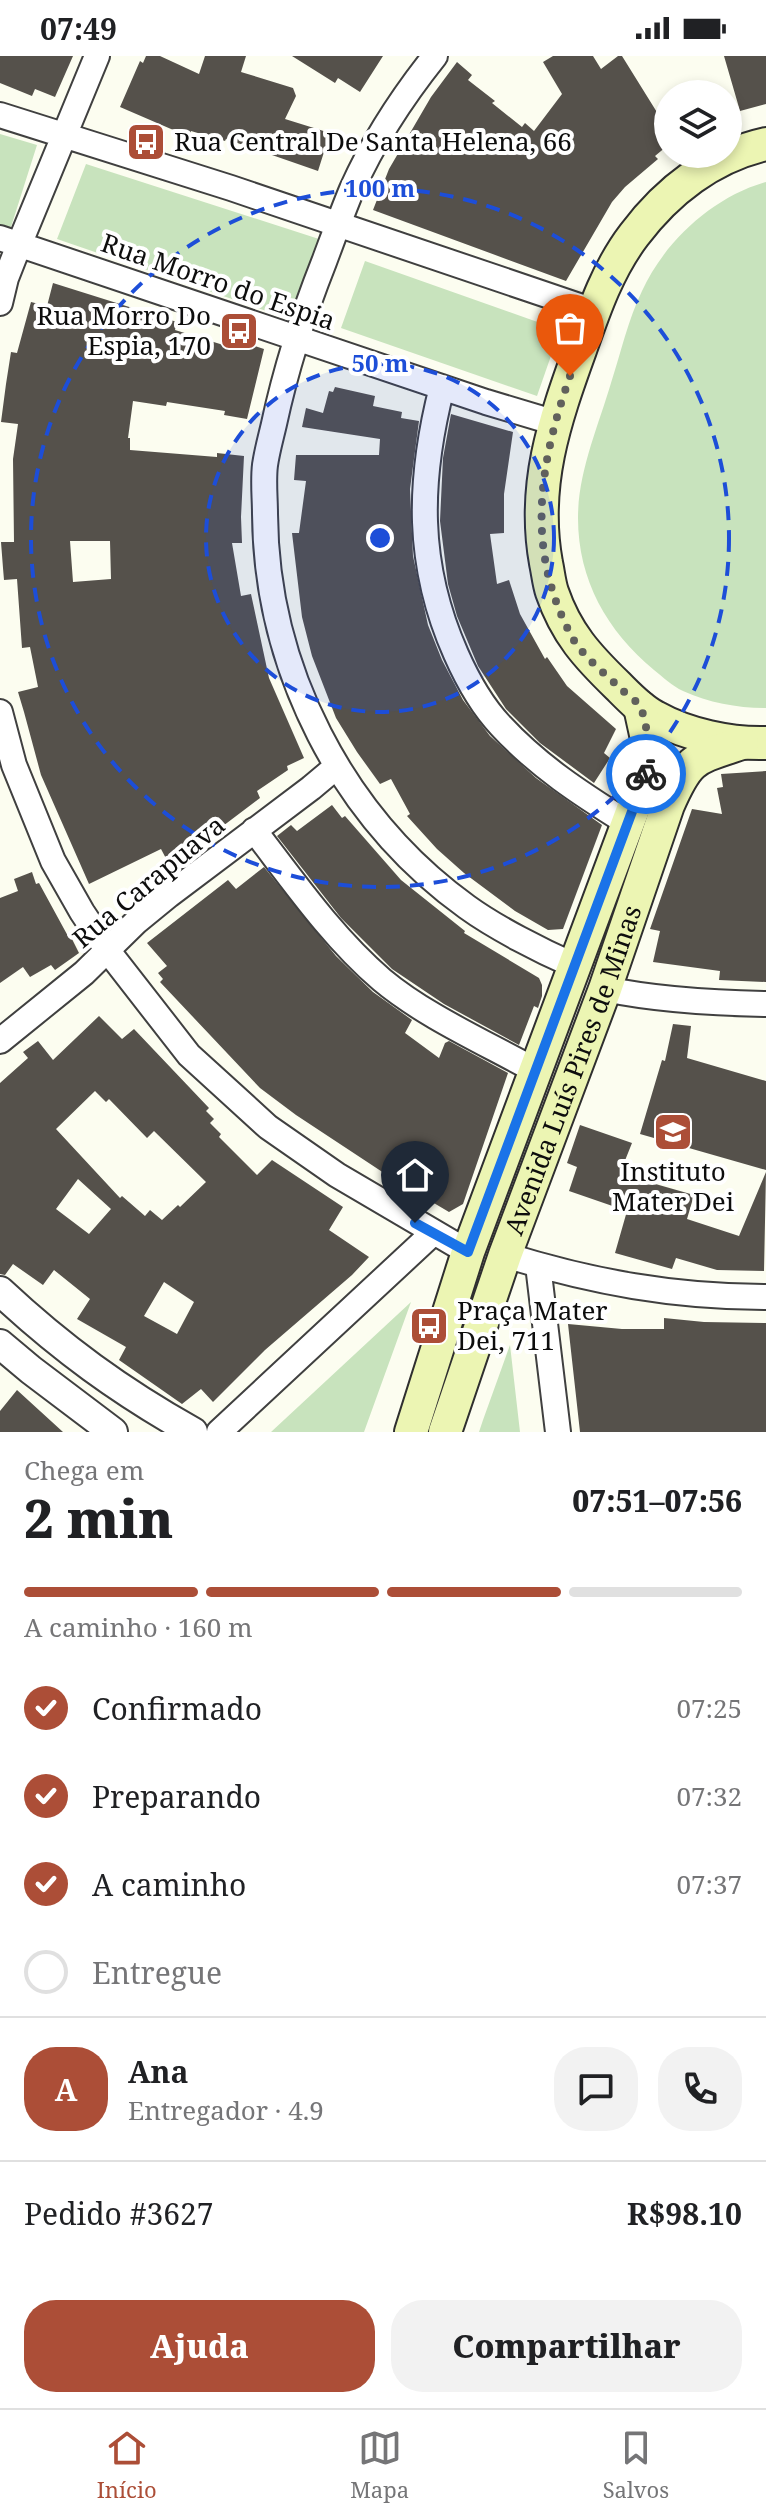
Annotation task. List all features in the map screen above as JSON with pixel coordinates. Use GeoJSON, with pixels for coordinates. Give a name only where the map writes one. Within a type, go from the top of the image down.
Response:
{"type":"FeatureCollection","features":[{"type":"Feature","properties":{"kind":"main road"},"geometry":{"type":"LineString","coordinates":[[754,743],[703,735],[655,717],[598,667],[574,640],[551,591],[541,532],[545,462],[556,423],[594,311],[633,235],[673,191],[709,165],[766,144]]}},
{"type":"Feature","properties":{"kind":"main road","name":"Avenida Luís Pires de Minas"},"geometry":{"type":"LineString","coordinates":[[411,1432],[468,1252],[648,769],[647,739],[640,707]]}},
{"type":"Feature","properties":{"kind":"main road","name":"Avenida Luís Pires de Minas"},"geometry":{"type":"LineString","coordinates":[[445,1432],[505,1255],[681,775],[705,755],[754,743]]}},
{"type":"Feature","properties":{"kind":"street"},"geometry":{"type":"LineString","coordinates":[[0,303],[10,241],[63,135],[97,56]]}},
{"type":"Feature","properties":{"kind":"street"},"geometry":{"type":"LineString","coordinates":[[435,56],[414,82],[385,128],[353,187],[296,338],[265,466],[265,545],[274,608],[283,647],[314,725],[349,787],[409,857],[468,908],[573,965]]}},
{"type":"Feature","properties":{"kind":"street"},"geometry":{"type":"LineString","coordinates":[[0,115],[338,224],[594,311]]}},
{"type":"Feature","properties":{"kind":"street","name":"Rua Morro do Espia"},"geometry":{"type":"LineString","coordinates":[[10,241],[556,423]]}},
{"type":"Feature","properties":{"kind":"street"},"geometry":{"type":"LineString","coordinates":[[442,387],[427,456],[423,523],[431,582],[445,630],[463,671],[499,724],[541,765],[626,822]]}},
{"type":"Feature","properties":{"kind":"street"},"geometry":{"type":"LineString","coordinates":[[0,712],[5,752],[53,861],[108,951],[189,1055],[259,1120],[337,1175],[468,1252]]}},
{"type":"Feature","properties":{"kind":"street","name":"Rua Carapuava"},"geometry":{"type":"LineString","coordinates":[[0,1041],[84,973],[136,922],[169,895],[336,767]]}},
{"type":"Feature","properties":{"kind":"street"},"geometry":{"type":"LineString","coordinates":[[254,830],[338,936],[382,980],[421,1008],[536,1071]]}},
{"type":"Feature","properties":{"kind":"street"},"geometry":{"type":"LineString","coordinates":[[605,989],[702,1003],[766,1004]]}},
{"type":"Feature","properties":{"kind":"street"},"geometry":{"type":"LineString","coordinates":[[219,1432],[433,1233]]}},
{"type":"Feature","properties":{"kind":"street"},"geometry":{"type":"LineString","coordinates":[[505,1255],[589,1279],[668,1292],[766,1297]]}},
{"type":"Feature","properties":{"kind":"street"},"geometry":{"type":"LineString","coordinates":[[538,1265],[558,1432]]}},
{"type":"Feature","properties":{"kind":"street"},"geometry":{"type":"LineString","coordinates":[[0,1291],[42,1331],[85,1364],[138,1402],[193,1432]]}},
{"type":"Feature","properties":{"kind":"street"},"geometry":{"type":"LineString","coordinates":[[0,1344],[113,1432]]}},
{"type":"Feature","properties":{"kind":"green space"},"geometry":{"type":"Polygon","coordinates":[[[0,134],[37,145],[10,230],[0,226],[0,134]]]}},
{"type":"Feature","properties":{"kind":"green space"},"geometry":{"type":"Polygon","coordinates":[[[86,164],[319,239],[290,319],[57,239],[86,164]]]}},
{"type":"Feature","properties":{"kind":"green space"},"geometry":{"type":"Polygon","coordinates":[[[766,182],[766,708],[724,704],[693,695],[671,684],[637,655],[622,639],[598,603],[583,562],[578,518],[581,484],[590,450],[633,313],[652,273],[677,238],[693,223],[728,198],[766,182]]]}},
{"type":"Feature","properties":{"kind":"green space"},"geometry":{"type":"Polygon","coordinates":[[[365,261],[560,330],[537,396],[341,328],[365,261]]]}},
{"type":"Feature","properties":{"kind":"green space"},"geometry":{"type":"Polygon","coordinates":[[[411,1302],[364,1432],[271,1432],[411,1302]]]}},
{"type":"Feature","properties":{"kind":"green space"},"geometry":{"type":"Polygon","coordinates":[[[510,1345],[520,1432],[479,1432],[483,1420],[510,1345]]]}},
{"type":"Feature","properties":{"kind":"building"},"geometry":{"type":"Polygon","coordinates":[[[0,56],[73,56],[55,97],[35,89],[32,96],[0,83],[0,56]]]}},
{"type":"Feature","properties":{"kind":"building"},"geometry":{"type":"Polygon","coordinates":[[[146,56],[160,56],[199,74],[205,56],[246,56],[241,72],[293,88],[296,96],[285,119],[330,133],[318,171],[226,139],[191,131],[190,135],[171,129],[120,107],[140,61],[143,63],[146,56]]]}},
{"type":"Feature","properties":{"kind":"building"},"geometry":{"type":"Polygon","coordinates":[[[292,56],[383,56],[360,92],[338,78],[335,83],[292,56]]]}},
{"type":"Feature","properties":{"kind":"building"},"geometry":{"type":"Polygon","coordinates":[[[553,56],[593,56],[601,69],[622,56],[654,107],[654,162],[612,202],[566,281],[373,210],[389,169],[431,97],[457,62],[472,75],[468,80],[495,101],[492,103],[522,127],[525,123],[534,131],[562,94],[543,62],[553,56]]]}},
{"type":"Feature","properties":{"kind":"building"},"geometry":{"type":"Polygon","coordinates":[[[724,56],[766,56],[766,104],[742,110],[742,80],[731,80],[724,56]]]}},
{"type":"Feature","properties":{"kind":"building"},"geometry":{"type":"Polygon","coordinates":[[[53,283],[177,322],[175,330],[233,348],[236,340],[264,349],[247,419],[224,415],[225,411],[167,402],[166,406],[133,401],[128,438],[130,450],[217,457],[217,453],[244,456],[242,543],[232,543],[241,596],[251,594],[269,678],[304,758],[287,766],[288,770],[257,791],[260,798],[170,866],[161,849],[89,884],[41,775],[18,692],[38,687],[30,647],[22,648],[17,579],[4,580],[1,542],[14,542],[13,459],[18,424],[1,422],[11,352],[17,353],[31,302],[47,306],[53,283]],[[70,541],[73,582],[111,579],[110,541],[70,541]]]}},
{"type":"Feature","properties":{"kind":"building"},"geometry":{"type":"Polygon","coordinates":[[[335,387],[375,396],[373,406],[402,412],[401,418],[419,421],[410,489],[413,556],[428,625],[442,660],[463,700],[490,736],[536,778],[602,825],[563,929],[548,930],[515,911],[437,849],[407,816],[410,814],[391,779],[380,784],[336,718],[312,656],[302,617],[292,533],[299,533],[306,481],[294,480],[296,455],[379,455],[380,439],[302,427],[306,408],[323,413],[329,391],[333,392],[335,387]]]}},
{"type":"Feature","properties":{"kind":"building"},"geometry":{"type":"Polygon","coordinates":[[[451,414],[513,432],[504,494],[504,533],[490,534],[497,584],[509,580],[520,614],[545,659],[547,657],[567,686],[616,729],[604,753],[610,758],[594,783],[540,743],[506,709],[478,666],[457,616],[448,584],[440,521],[443,458],[451,414]]]}},
{"type":"Feature","properties":{"kind":"building"},"geometry":{"type":"Polygon","coordinates":[[[766,771],[766,982],[719,980],[720,971],[653,962],[660,931],[650,929],[692,809],[722,814],[717,788],[723,787],[721,774],[766,771]]]}},
{"type":"Feature","properties":{"kind":"building"},"geometry":{"type":"Polygon","coordinates":[[[332,805],[401,880],[464,933],[539,978],[542,996],[538,1008],[534,1006],[519,1045],[444,1004],[392,969],[341,918],[277,836],[291,825],[297,831],[332,805]]]}},
{"type":"Feature","properties":{"kind":"building"},"geometry":{"type":"Polygon","coordinates":[[[264,867],[336,956],[373,992],[412,1020],[405,1033],[439,1058],[445,1043],[449,1041],[508,1073],[463,1204],[449,1212],[390,1177],[260,1088],[160,982],[163,979],[158,973],[167,966],[147,943],[228,880],[236,889],[264,867]]]}},
{"type":"Feature","properties":{"kind":"building"},"geometry":{"type":"Polygon","coordinates":[[[32,872],[36,884],[39,883],[79,953],[55,970],[51,965],[30,977],[23,967],[0,983],[0,898],[18,891],[14,879],[32,872]]]}},
{"type":"Feature","properties":{"kind":"building"},"geometry":{"type":"Polygon","coordinates":[[[99,1016],[122,1039],[134,1029],[209,1108],[206,1111],[214,1119],[210,1123],[221,1134],[219,1137],[257,1175],[272,1160],[343,1207],[329,1230],[369,1257],[265,1350],[213,1402],[201,1389],[182,1404],[119,1360],[126,1347],[77,1319],[90,1299],[54,1270],[43,1285],[13,1264],[5,1275],[0,1274],[0,1083],[28,1058],[23,1052],[38,1041],[53,1060],[99,1016]],[[95,1091],[56,1129],[120,1198],[122,1196],[145,1216],[150,1210],[162,1220],[206,1182],[154,1131],[147,1138],[109,1099],[106,1102],[95,1091]],[[78,1179],[56,1209],[89,1234],[111,1209],[78,1179]],[[164,1282],[144,1316],[177,1334],[194,1302],[164,1282]]]}},
{"type":"Feature","properties":{"kind":"building"},"geometry":{"type":"Polygon","coordinates":[[[673,1024],[691,1026],[687,1058],[766,1081],[766,1170],[640,1134],[662,1060],[665,1061],[673,1024]]]}},
{"type":"Feature","properties":{"kind":"building"},"geometry":{"type":"Polygon","coordinates":[[[580,1125],[632,1143],[622,1168],[633,1172],[631,1177],[694,1195],[687,1219],[739,1236],[766,1172],[764,1271],[717,1270],[676,1258],[672,1269],[615,1253],[627,1211],[569,1191],[577,1167],[567,1163],[580,1125]]]}},
{"type":"Feature","properties":{"kind":"building"},"geometry":{"type":"Polygon","coordinates":[[[664,1318],[766,1323],[766,1432],[580,1432],[568,1324],[664,1329],[664,1318]]]}},
{"type":"Feature","properties":{"kind":"building"},"geometry":{"type":"Polygon","coordinates":[[[17,1390],[63,1432],[0,1432],[0,1411],[17,1390]]]}},
{"type":"Feature","properties":{"kind":"way so far"},"geometry":{"type":"LineString","coordinates":[[570,376],[545,462],[541,532],[551,591],[574,640],[640,707],[647,739],[646,774]]}},
{"type":"Feature","properties":{"kind":"place","name":"Rua Central De Santa Helena, 66"},"geometry":{"type":"Point","coordinates":[146,142]}},
{"type":"Feature","properties":{"kind":"place","name":"Rua Morro Do Espia, 170"},"geometry":{"type":"Point","coordinates":[239,331]}},
{"type":"Feature","properties":{"kind":"place","name":"Instituto Mater Dei"},"geometry":{"type":"Point","coordinates":[673,1132]}},
{"type":"Feature","properties":{"kind":"place","name":"Praça Mater Dei, 711"},"geometry":{"type":"Point","coordinates":[429,1326]}},
{"type":"Feature","properties":{"kind":"route"},"geometry":{"type":"LineString","coordinates":[[415,1223],[468,1252],[646,774]]}}]}
